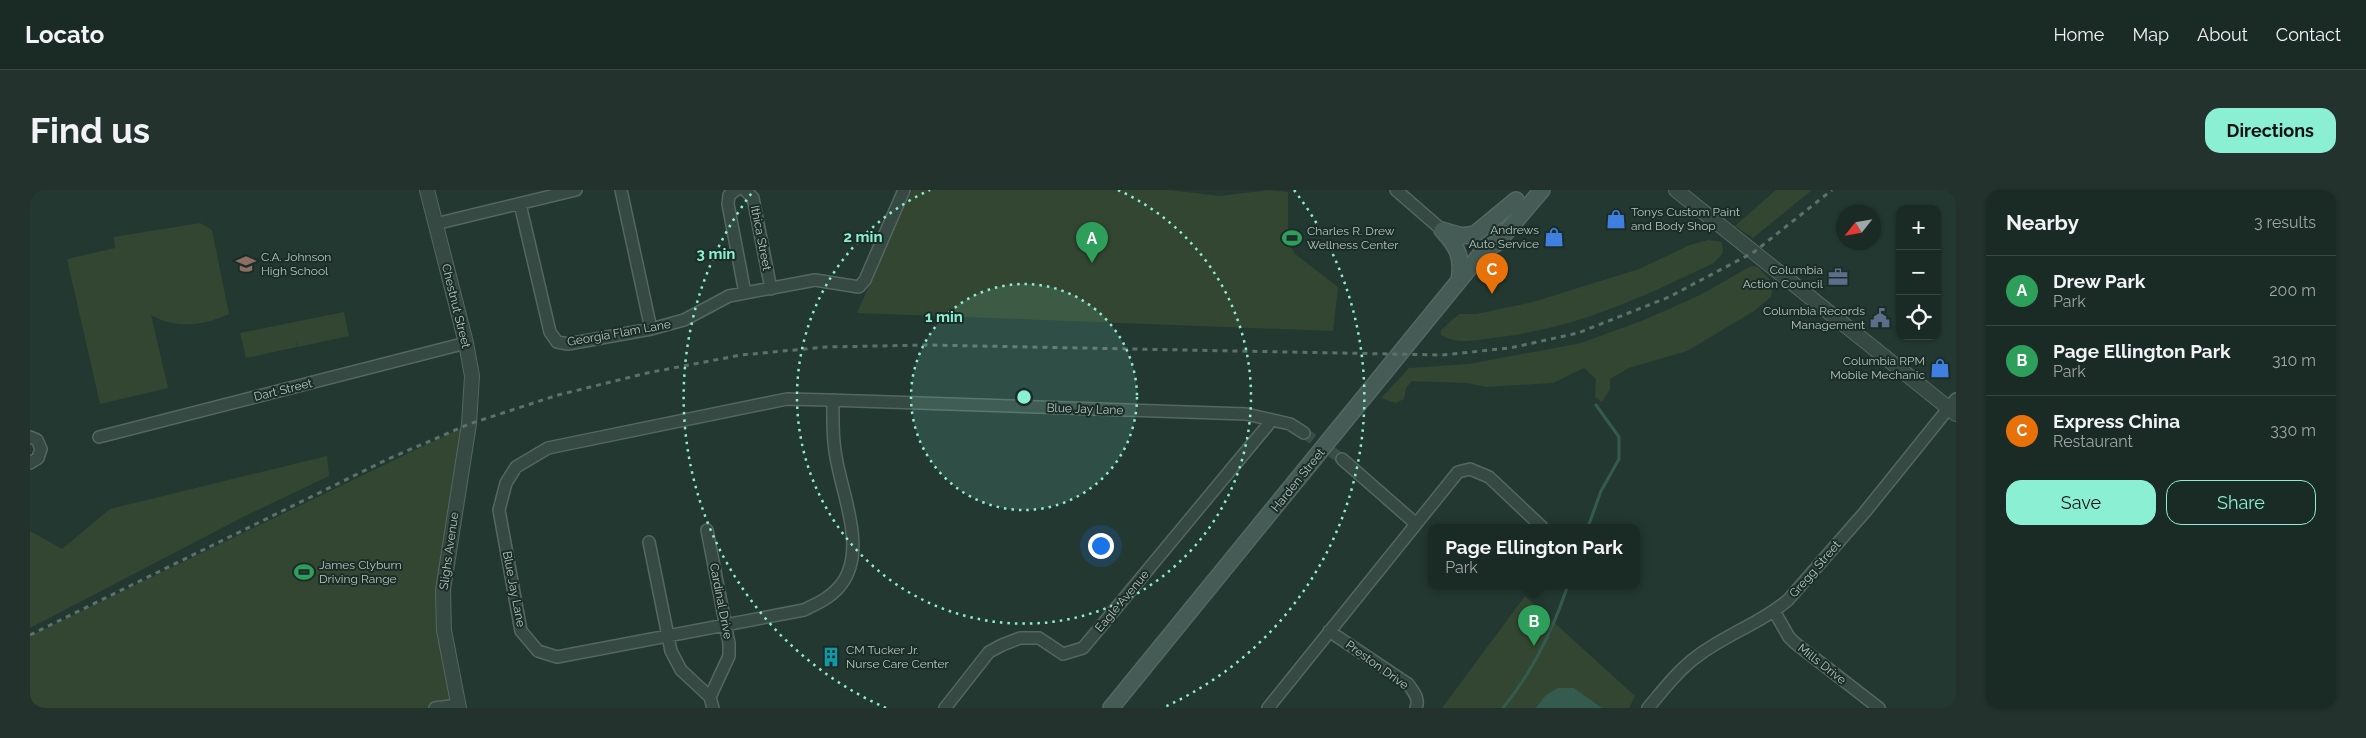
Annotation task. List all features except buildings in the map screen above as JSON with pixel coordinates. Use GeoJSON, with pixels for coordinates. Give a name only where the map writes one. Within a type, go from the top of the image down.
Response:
{"type":"FeatureCollection","features":[{"type":"Feature","properties":{"kind":"main road","name":"Harden Street"},"geometry":{"type":"LineString","coordinates":[[1112,708],[1484,250],[1497,243],[1542,190]]}},
{"type":"Feature","properties":{"kind":"main road"},"geometry":{"type":"LineString","coordinates":[[1442,230],[1462,236],[1475,234],[1519,195]]}},
{"type":"Feature","properties":{"kind":"main road","name":"Harden Street"},"geometry":{"type":"LineString","coordinates":[[1484,250],[1488,236],[1519,195]]}},
{"type":"Feature","properties":{"kind":"main road"},"geometry":{"type":"LineString","coordinates":[[1442,230],[1456,247],[1460,256],[1459,281]]}},
{"type":"Feature","properties":{"kind":"street","name":"Chestnut Street"},"geometry":{"type":"LineString","coordinates":[[427,190],[466,344],[472,376],[469,424]]}},
{"type":"Feature","properties":{"kind":"street"},"geometry":{"type":"LineString","coordinates":[[435,224],[576,190]]}},
{"type":"Feature","properties":{"kind":"street"},"geometry":{"type":"LineString","coordinates":[[622,190],[652,329]]}},
{"type":"Feature","properties":{"kind":"street"},"geometry":{"type":"LineString","coordinates":[[736,190],[730,195],[728,204],[745,292]]}},
{"type":"Feature","properties":{"kind":"street","name":"Ithica Street"},"geometry":{"type":"LineString","coordinates":[[745,190],[753,198],[771,289]]}},
{"type":"Feature","properties":{"kind":"street","name":"Georgia Flam Lane"},"geometry":{"type":"LineString","coordinates":[[520,204],[550,332],[557,342],[568,344],[652,329],[684,320],[729,296],[745,292],[815,280],[860,287],[866,280],[904,190]]}},
{"type":"Feature","properties":{"kind":"street"},"geometry":{"type":"LineString","coordinates":[[1396,190],[1442,230]]}},
{"type":"Feature","properties":{"kind":"street"},"geometry":{"type":"LineString","coordinates":[[1676,190],[1954,407]]}},
{"type":"Feature","properties":{"kind":"street","name":"Dart Street"},"geometry":{"type":"LineString","coordinates":[[99,437],[466,344]]}},
{"type":"Feature","properties":{"kind":"street","name":"Blue Jay Lane"},"geometry":{"type":"LineString","coordinates":[[833,400],[832,433],[836,458],[851,517],[852,553],[850,569],[840,587],[824,600],[811,607],[726,626],[557,657],[538,651],[521,631],[499,510],[506,484],[516,467],[548,448],[788,399],[833,400],[1246,414],[1290,424],[1304,432]]}},
{"type":"Feature","properties":{"kind":"street","name":"Gregg Street"},"geometry":{"type":"LineString","coordinates":[[1654,706],[1684,667],[1699,654],[1774,611],[1788,600],[1954,407]]}},
{"type":"Feature","properties":{"kind":"street","name":"Eagle Avenue"},"geometry":{"type":"LineString","coordinates":[[945,708],[989,652],[1002,645],[1020,638],[1039,638],[1063,654],[1083,648],[1272,420]]}},
{"type":"Feature","properties":{"kind":"street","name":"Slighs Avenue"},"geometry":{"type":"LineString","coordinates":[[458,706],[444,630],[443,590],[469,424]]}},
{"type":"Feature","properties":{"kind":"street"},"geometry":{"type":"LineString","coordinates":[[30,438],[39,442],[41,449],[38,458],[30,463]]}},
{"type":"Feature","properties":{"kind":"street"},"geometry":{"type":"LineString","coordinates":[[1342,459],[1415,523]]}},
{"type":"Feature","properties":{"kind":"street"},"geometry":{"type":"LineString","coordinates":[[1268,708],[1415,523],[1458,472],[1470,470],[1489,477],[1539,524]]}},
{"type":"Feature","properties":{"kind":"street","name":"Cardinal Drive"},"geometry":{"type":"LineString","coordinates":[[649,542],[668,636],[676,663],[712,703],[729,656],[726,626],[707,530]]}},
{"type":"Feature","properties":{"kind":"street","name":"Mills Drive"},"geometry":{"type":"LineString","coordinates":[[1774,611],[1789,637],[1795,643],[1878,708]]}},
{"type":"Feature","properties":{"kind":"street","name":"Preston Drive"},"geometry":{"type":"LineString","coordinates":[[1329,631],[1408,684],[1415,694],[1417,706]]}},
{"type":"Feature","properties":{"kind":"street"},"geometry":{"type":"LineString","coordinates":[[435,708],[458,706]]}},
{"type":"Feature","properties":{"kind":"shaded area"},"geometry":{"type":"Polygon","coordinates":[[[912,190],[1170,190],[1219,196],[1269,190],[1288,192],[1288,241],[1295,254],[1338,287],[1333,331],[857,313],[912,190]]]}},
{"type":"Feature","properties":{"kind":"shaded area"},"geometry":{"type":"Polygon","coordinates":[[[1776,190],[1812,190],[1753,238],[1735,226],[1776,190]]]}},
{"type":"Feature","properties":{"kind":"shaded area"},"geometry":{"type":"Polygon","coordinates":[[[200,223],[212,230],[229,314],[210,321],[190,324],[170,322],[151,315],[168,388],[100,404],[67,259],[115,248],[114,237],[200,223]]]}},
{"type":"Feature","properties":{"kind":"shaded area"},"geometry":{"type":"Polygon","coordinates":[[[1708,240],[1722,242],[1723,253],[1714,263],[1607,310],[1553,327],[1493,338],[1460,341],[1441,335],[1441,330],[1459,314],[1476,314],[1533,302],[1639,269],[1690,245],[1708,240]]]}},
{"type":"Feature","properties":{"kind":"shaded area"},"geometry":{"type":"Polygon","coordinates":[[[1751,266],[1758,267],[1774,284],[1771,297],[1754,311],[1687,351],[1629,368],[1610,379],[1610,389],[1602,402],[1595,397],[1596,379],[1584,368],[1553,383],[1486,387],[1468,383],[1412,381],[1406,388],[1404,399],[1396,403],[1381,398],[1409,368],[1469,364],[1581,343],[1644,320],[1700,295],[1751,266]]]}},
{"type":"Feature","properties":{"kind":"shaded area"},"geometry":{"type":"Polygon","coordinates":[[[344,312],[349,336],[298,347],[295,338],[297,347],[246,358],[240,333],[344,312]]]}},
{"type":"Feature","properties":{"kind":"shaded area","name":"James Clyburn Driving Range"},"geometry":{"type":"Polygon","coordinates":[[[469,424],[443,594],[458,705],[435,708],[30,708],[30,636],[469,424]]]}},
{"type":"Feature","properties":{"kind":"shaded area"},"geometry":{"type":"Polygon","coordinates":[[[327,456],[329,476],[243,517],[30,628],[30,531],[62,549],[110,509],[327,456]]]}},
{"type":"Feature","properties":{"kind":"shaded area"},"geometry":{"type":"Polygon","coordinates":[[[1525,596],[1635,696],[1629,708],[1442,708],[1525,596]]]}},
{"type":"Feature","properties":{"kind":"shaded area"},"geometry":{"type":"Polygon","coordinates":[[[1558,688],[1574,688],[1602,708],[1536,708],[1545,696],[1558,688]]]}},
{"type":"Feature","properties":{"kind":"waterway"},"geometry":{"type":"LineString","coordinates":[[1589,524],[1601,491],[1619,459],[1619,437],[1596,405]]}},
{"type":"Feature","properties":{"kind":"waterway"},"geometry":{"type":"LineString","coordinates":[[1503,708],[1533,665],[1556,618],[1567,589]]}},
{"type":"Feature","properties":{"kind":"tunnel"},"geometry":{"type":"LineString","coordinates":[[1304,433],[1342,459]]}},
{"type":"Feature","properties":{"kind":"railway"},"geometry":{"type":"LineString","coordinates":[[30,635],[386,460],[469,424],[558,395],[647,373],[741,355],[826,347],[927,345],[1442,355],[1510,348],[1578,333],[1669,297],[1754,252],[1832,190]]}},
{"type":"Feature","properties":{"kind":"place","name":"Tonys Custom Paint and Body Shop"},"geometry":{"type":"Point","coordinates":[1616,219]}},
{"type":"Feature","properties":{"kind":"place","name":"Andrews Auto Service"},"geometry":{"type":"Point","coordinates":[1554,237]}},
{"type":"Feature","properties":{"kind":"place","name":"Charles R. Drew Wellness Center"},"geometry":{"type":"Point","coordinates":[1292,238]}},
{"type":"Feature","properties":{"kind":"place","name":"Drew Park"},"geometry":{"type":"Point","coordinates":[1092,263]}},
{"type":"Feature","properties":{"kind":"place","name":"C.A. Johnson High School"},"geometry":{"type":"Point","coordinates":[246,264]}},
{"type":"Feature","properties":{"kind":"place","name":"Columbia Action Council"},"geometry":{"type":"Point","coordinates":[1838,277]}},
{"type":"Feature","properties":{"kind":"place","name":"Express China"},"geometry":{"type":"Point","coordinates":[1492,294]}},
{"type":"Feature","properties":{"kind":"place","name":"Columbia Records Management"},"geometry":{"type":"Point","coordinates":[1880,318]}},
{"type":"Feature","properties":{"kind":"place","name":"Columbia RPM Mobile Mechanic"},"geometry":{"type":"Point","coordinates":[1940,368]}},
{"type":"Feature","properties":{"kind":"place","name":"James Clyburn Driving Range"},"geometry":{"type":"Point","coordinates":[304,572]}},
{"type":"Feature","properties":{"kind":"place","name":"Page Ellington Park"},"geometry":{"type":"Point","coordinates":[1534,646]}},
{"type":"Feature","properties":{"kind":"place","name":"CM Tucker Jr. Nurse Care Center"},"geometry":{"type":"Point","coordinates":[831,657]}}]}
